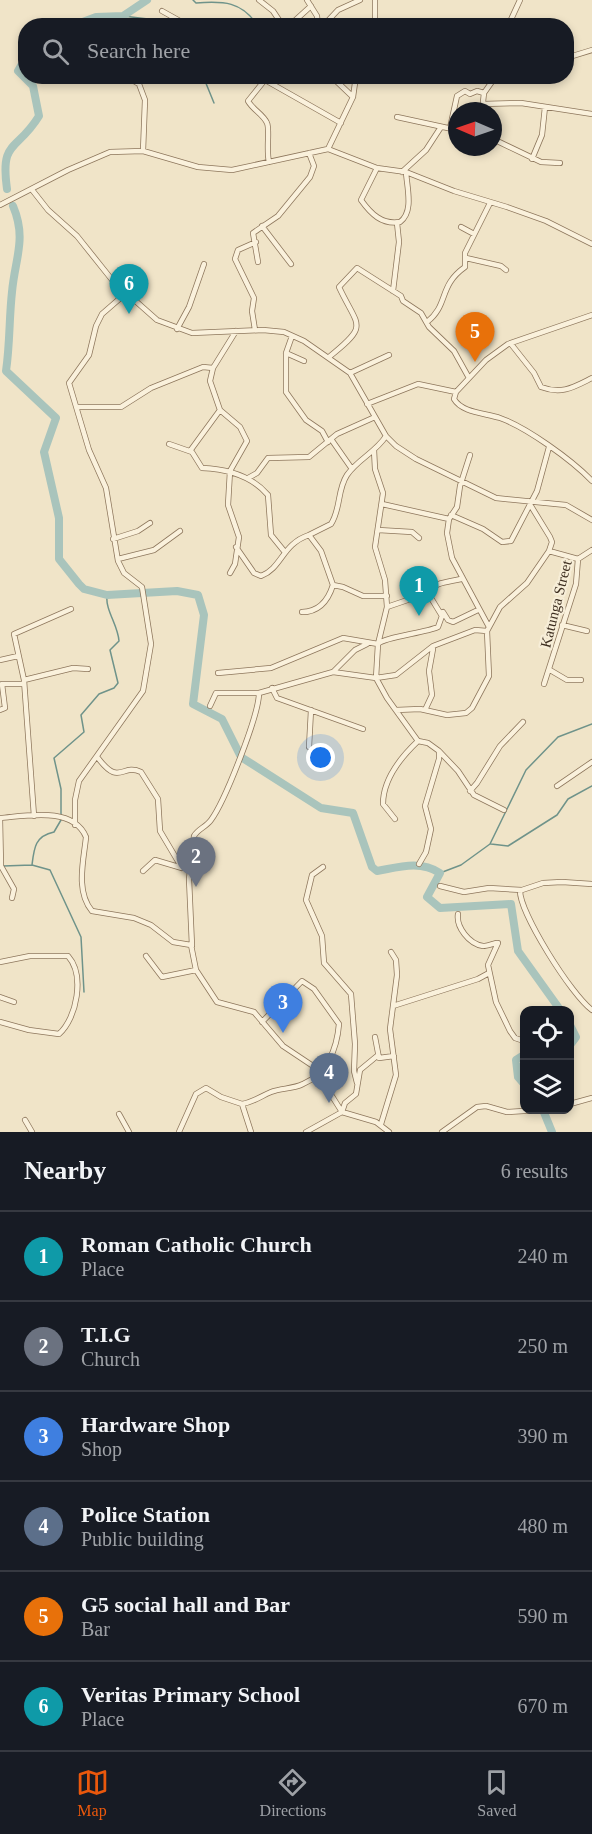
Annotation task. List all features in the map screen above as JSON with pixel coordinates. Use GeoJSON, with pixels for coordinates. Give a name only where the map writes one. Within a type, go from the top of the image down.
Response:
{"type":"FeatureCollection","features":[{"type":"Feature","properties":{"kind":"street"},"geometry":{"type":"LineString","coordinates":[[259,0],[278,18]]}},
{"type":"Feature","properties":{"kind":"street"},"geometry":{"type":"LineString","coordinates":[[307,0],[315,18]]}},
{"type":"Feature","properties":{"kind":"street"},"geometry":{"type":"LineString","coordinates":[[342,0],[348,5]]}},
{"type":"Feature","properties":{"kind":"street"},"geometry":{"type":"LineString","coordinates":[[330,18],[338,10],[360,0]]}},
{"type":"Feature","properties":{"kind":"street"},"geometry":{"type":"LineString","coordinates":[[375,0],[375,18]]}},
{"type":"Feature","properties":{"kind":"street"},"geometry":{"type":"LineString","coordinates":[[512,18],[520,0]]}},
{"type":"Feature","properties":{"kind":"street"},"geometry":{"type":"LineString","coordinates":[[298,18],[311,6]]}},
{"type":"Feature","properties":{"kind":"street"},"geometry":{"type":"LineString","coordinates":[[162,11],[175,18]]}},
{"type":"Feature","properties":{"kind":"street"},"geometry":{"type":"LineString","coordinates":[[574,56],[592,50]]}},
{"type":"Feature","properties":{"kind":"street"},"geometry":{"type":"LineString","coordinates":[[139,84],[145,100],[143,151]]}},
{"type":"Feature","properties":{"kind":"street"},"geometry":{"type":"LineString","coordinates":[[261,84],[248,100],[268,124],[270,130],[266,144],[268,162]]}},
{"type":"Feature","properties":{"kind":"street"},"geometry":{"type":"LineString","coordinates":[[270,84],[341,123]]}},
{"type":"Feature","properties":{"kind":"street"},"geometry":{"type":"LineString","coordinates":[[339,84],[353,97]]}},
{"type":"Feature","properties":{"kind":"street"},"geometry":{"type":"LineString","coordinates":[[328,149],[353,97],[355,84]]}},
{"type":"Feature","properties":{"kind":"street"},"geometry":{"type":"LineString","coordinates":[[483,102],[484,93],[490,84]]}},
{"type":"Feature","properties":{"kind":"street"},"geometry":{"type":"LineString","coordinates":[[456,102],[457,96],[465,91],[470,94],[477,90],[484,93]]}},
{"type":"Feature","properties":{"kind":"street"},"geometry":{"type":"LineString","coordinates":[[502,103],[592,114]]}},
{"type":"Feature","properties":{"kind":"street"},"geometry":{"type":"LineString","coordinates":[[532,159],[542,135],[545,107]]}},
{"type":"Feature","properties":{"kind":"street"},"geometry":{"type":"LineString","coordinates":[[397,117],[448,128]]}},
{"type":"Feature","properties":{"kind":"street"},"geometry":{"type":"LineString","coordinates":[[404,172],[426,150],[441,127]]}},
{"type":"Feature","properties":{"kind":"street"},"geometry":{"type":"LineString","coordinates":[[502,144],[532,159],[560,163]]}},
{"type":"Feature","properties":{"kind":"street"},"geometry":{"type":"LineString","coordinates":[[0,206],[99,155],[143,151],[211,170],[232,170],[328,149],[377,168],[404,172],[546,221],[592,243]]}},
{"type":"Feature","properties":{"kind":"street"},"geometry":{"type":"LineString","coordinates":[[258,262],[256,242],[252,233],[278,216],[310,177],[314,166],[309,153]]}},
{"type":"Feature","properties":{"kind":"street"},"geometry":{"type":"LineString","coordinates":[[377,168],[361,200],[380,220],[397,223],[404,220],[408,210],[404,172]]}},
{"type":"Feature","properties":{"kind":"street"},"geometry":{"type":"LineString","coordinates":[[33,190],[48,210],[77,236],[103,272],[125,294],[158,320],[177,329],[199,334],[255,330],[280,331],[292,336],[329,357],[350,373],[386,436],[396,446],[416,459],[501,499],[532,505],[566,505],[592,520]]}},
{"type":"Feature","properties":{"kind":"street"},"geometry":{"type":"LineString","coordinates":[[427,322],[441,308],[445,287],[465,267],[465,253],[490,203]]}},
{"type":"Feature","properties":{"kind":"street"},"geometry":{"type":"LineString","coordinates":[[393,291],[399,242],[397,223]]}},
{"type":"Feature","properties":{"kind":"street"},"geometry":{"type":"LineString","coordinates":[[262,226],[291,264]]}},
{"type":"Feature","properties":{"kind":"street"},"geometry":{"type":"LineString","coordinates":[[460,227],[474,234]]}},
{"type":"Feature","properties":{"kind":"street"},"geometry":{"type":"LineString","coordinates":[[255,330],[252,311],[254,298],[235,259],[238,250],[256,242]]}},
{"type":"Feature","properties":{"kind":"street"},"geometry":{"type":"LineString","coordinates":[[466,258],[501,266],[506,270]]}},
{"type":"Feature","properties":{"kind":"street"},"geometry":{"type":"LineString","coordinates":[[177,329],[189,307],[204,264]]}},
{"type":"Feature","properties":{"kind":"street"},"geometry":{"type":"LineString","coordinates":[[329,357],[348,342],[357,327],[356,315],[339,287],[357,268],[393,291],[421,313],[454,351],[469,378]]}},
{"type":"Feature","properties":{"kind":"street"},"geometry":{"type":"LineString","coordinates":[[75,825],[76,789],[136,704],[146,684],[151,644],[142,587],[124,573],[118,559],[106,488],[89,450],[71,393],[70,378],[89,355],[93,335],[102,314],[125,294]]}},
{"type":"Feature","properties":{"kind":"street"},"geometry":{"type":"LineString","coordinates":[[592,315],[511,344],[486,360],[456,392],[454,399],[459,406],[501,418],[549,447],[592,480]]}},
{"type":"Feature","properties":{"kind":"street"},"geometry":{"type":"LineString","coordinates":[[230,573],[235,564],[238,533],[228,505],[230,471],[244,450],[247,438],[240,427],[220,410],[210,381],[213,368],[236,332]]}},
{"type":"Feature","properties":{"kind":"street"},"geometry":{"type":"LineString","coordinates":[[292,336],[286,353],[287,396],[309,423],[322,430],[352,469]]}},
{"type":"Feature","properties":{"kind":"street"},"geometry":{"type":"LineString","coordinates":[[511,344],[542,388],[569,389],[592,378]]}},
{"type":"Feature","properties":{"kind":"street"},"geometry":{"type":"LineString","coordinates":[[286,353],[304,361]]}},
{"type":"Feature","properties":{"kind":"street"},"geometry":{"type":"LineString","coordinates":[[350,373],[389,355]]}},
{"type":"Feature","properties":{"kind":"street"},"geometry":{"type":"LineString","coordinates":[[77,407],[121,406],[151,388],[203,367],[213,368]]}},
{"type":"Feature","properties":{"kind":"street"},"geometry":{"type":"LineString","coordinates":[[368,404],[418,384],[456,392]]}},
{"type":"Feature","properties":{"kind":"street"},"geometry":{"type":"LineString","coordinates":[[190,451],[220,410]]}},
{"type":"Feature","properties":{"kind":"street"},"geometry":{"type":"LineString","coordinates":[[248,478],[257,473],[268,458],[309,457],[347,429],[375,417]]}},
{"type":"Feature","properties":{"kind":"street"},"geometry":{"type":"LineString","coordinates":[[236,548],[252,570],[261,576],[269,571],[284,551],[297,540],[328,528],[336,514],[344,482],[352,469],[386,436]]}},
{"type":"Feature","properties":{"kind":"street"},"geometry":{"type":"LineString","coordinates":[[169,444],[190,451],[202,468],[230,471],[248,478],[268,495],[272,535],[284,551]]}},
{"type":"Feature","properties":{"kind":"street"},"geometry":{"type":"LineString","coordinates":[[382,504],[450,517],[505,543],[511,541],[532,505],[549,447]]}},
{"type":"Feature","properties":{"kind":"street"},"geometry":{"type":"LineString","coordinates":[[374,450],[375,469],[382,493],[375,547],[385,580],[387,596],[387,607],[378,644],[376,678],[418,741],[428,743],[439,751],[458,771],[470,790],[484,801],[504,810]]}},
{"type":"Feature","properties":{"kind":"street"},"geometry":{"type":"LineString","coordinates":[[396,710],[466,713],[472,708],[489,676],[488,629],[461,579],[449,546],[450,517],[457,507],[461,481],[470,455]]}},
{"type":"Feature","properties":{"kind":"street"},"geometry":{"type":"LineString","coordinates":[[488,629],[500,608],[526,583],[549,551],[552,542],[532,505]]}},
{"type":"Feature","properties":{"kind":"street"},"geometry":{"type":"LineString","coordinates":[[587,516],[592,511]]}},
{"type":"Feature","properties":{"kind":"street"},"geometry":{"type":"LineString","coordinates":[[113,539],[138,531],[150,523]]}},
{"type":"Feature","properties":{"kind":"street"},"geometry":{"type":"LineString","coordinates":[[118,559],[154,550],[180,531]]}},
{"type":"Feature","properties":{"kind":"street"},"geometry":{"type":"LineString","coordinates":[[378,531],[411,532],[419,538]]}},
{"type":"Feature","properties":{"kind":"street"},"geometry":{"type":"LineString","coordinates":[[302,612],[309,612],[327,600],[333,585],[321,551],[309,535]]}},
{"type":"Feature","properties":{"kind":"street","name":"Katunga Street"},"geometry":{"type":"LineString","coordinates":[[544,684],[576,584],[578,559],[592,550]]}},
{"type":"Feature","properties":{"kind":"street"},"geometry":{"type":"LineString","coordinates":[[549,551],[578,559]]}},
{"type":"Feature","properties":{"kind":"street"},"geometry":{"type":"LineString","coordinates":[[387,607],[428,593],[432,587],[461,579]]}},
{"type":"Feature","properties":{"kind":"street"},"geometry":{"type":"LineString","coordinates":[[333,585],[363,596],[387,596]]}},
{"type":"Feature","properties":{"kind":"street"},"geometry":{"type":"LineString","coordinates":[[428,593],[450,622],[478,610]]}},
{"type":"Feature","properties":{"kind":"street"},"geometry":{"type":"LineString","coordinates":[[34,816],[24,682],[14,637],[16,631],[71,609]]}},
{"type":"Feature","properties":{"kind":"street"},"geometry":{"type":"LineString","coordinates":[[218,673],[271,668],[343,638],[367,644],[378,644],[388,638],[414,636],[438,627],[442,621],[440,610]]}},
{"type":"Feature","properties":{"kind":"street"},"geometry":{"type":"LineString","coordinates":[[562,625],[587,631]]}},
{"type":"Feature","properties":{"kind":"street"},"geometry":{"type":"LineString","coordinates":[[210,706],[216,693],[259,693],[333,672],[376,678],[402,672],[433,646],[474,630],[488,629]]}},
{"type":"Feature","properties":{"kind":"street"},"geometry":{"type":"LineString","coordinates":[[333,672],[355,650],[367,644]]}},
{"type":"Feature","properties":{"kind":"street"},"geometry":{"type":"LineString","coordinates":[[425,710],[432,695],[429,671],[433,646]]}},
{"type":"Feature","properties":{"kind":"street"},"geometry":{"type":"LineString","coordinates":[[0,660],[18,656]]}},
{"type":"Feature","properties":{"kind":"street"},"geometry":{"type":"LineString","coordinates":[[0,710],[5,708],[2,684],[24,682],[73,668],[88,669]]}},
{"type":"Feature","properties":{"kind":"street"},"geometry":{"type":"LineString","coordinates":[[550,670],[567,680],[581,680]]}},
{"type":"Feature","properties":{"kind":"street"},"geometry":{"type":"LineString","coordinates":[[272,688],[277,698],[363,729]]}},
{"type":"Feature","properties":{"kind":"street"},"geometry":{"type":"LineString","coordinates":[[259,693],[257,710],[234,772],[213,817],[194,836],[190,871],[192,946],[196,970],[217,1002],[228,1007],[249,1010],[283,1046],[309,1063],[320,1075],[342,1112],[381,1124],[389,1132]]}},
{"type":"Feature","properties":{"kind":"street"},"geometry":{"type":"LineString","coordinates":[[309,747],[311,710]]}},
{"type":"Feature","properties":{"kind":"street"},"geometry":{"type":"LineString","coordinates":[[470,790],[477,783],[500,746],[523,723]]}},
{"type":"Feature","properties":{"kind":"street"},"geometry":{"type":"LineString","coordinates":[[394,819],[383,804],[385,787],[394,768],[418,741]]}},
{"type":"Feature","properties":{"kind":"street"},"geometry":{"type":"LineString","coordinates":[[419,864],[426,852],[431,829],[424,806],[438,767],[439,751]]}},
{"type":"Feature","properties":{"kind":"street"},"geometry":{"type":"LineString","coordinates":[[98,758],[108,772],[123,773],[137,770],[145,777],[158,799],[160,831],[182,868]]}},
{"type":"Feature","properties":{"kind":"street"},"geometry":{"type":"LineString","coordinates":[[557,786],[592,762]]}},
{"type":"Feature","properties":{"kind":"street"},"geometry":{"type":"LineString","coordinates":[[12,898],[14,889],[1,866],[0,818],[61,816],[75,825],[86,837],[82,859],[84,891],[92,911],[118,913],[134,918],[151,925],[168,939],[192,946]]}},
{"type":"Feature","properties":{"kind":"street"},"geometry":{"type":"LineString","coordinates":[[143,871],[155,860],[190,871]]}},
{"type":"Feature","properties":{"kind":"street"},"geometry":{"type":"LineString","coordinates":[[323,867],[312,874],[306,900],[322,936],[324,963],[351,994],[357,1083]]}},
{"type":"Feature","properties":{"kind":"street"},"geometry":{"type":"LineString","coordinates":[[440,886],[464,892],[489,888],[520,890],[543,883],[592,884]]}},
{"type":"Feature","properties":{"kind":"street"},"geometry":{"type":"LineString","coordinates":[[512,889],[513,896],[519,899]]}},
{"type":"Feature","properties":{"kind":"street"},"geometry":{"type":"LineString","coordinates":[[520,890],[519,899],[526,915],[569,984],[592,1010]]}},
{"type":"Feature","properties":{"kind":"street"},"geometry":{"type":"LineString","coordinates":[[458,914],[456,923],[459,928],[478,943],[484,946],[498,943],[488,964],[489,973],[502,1018],[515,1038],[520,1040]]}},
{"type":"Feature","properties":{"kind":"street"},"geometry":{"type":"LineString","coordinates":[[381,1124],[396,1075],[390,1036],[397,975],[396,960],[391,952]]}},
{"type":"Feature","properties":{"kind":"street"},"geometry":{"type":"LineString","coordinates":[[0,962],[30,956],[68,956],[74,963],[76,996],[68,1023],[57,1035],[0,1022]]}},
{"type":"Feature","properties":{"kind":"street"},"geometry":{"type":"LineString","coordinates":[[146,956],[162,977],[196,970]]}},
{"type":"Feature","properties":{"kind":"street"},"geometry":{"type":"LineString","coordinates":[[393,1006],[478,979],[489,973]]}},
{"type":"Feature","properties":{"kind":"street"},"geometry":{"type":"LineString","coordinates":[[179,1132],[196,1094],[202,1088],[242,1104],[256,1101],[273,1091],[303,1084],[320,1075],[333,1052],[339,1024],[310,984],[302,981],[262,1022]]}},
{"type":"Feature","properties":{"kind":"street"},"geometry":{"type":"LineString","coordinates":[[0,997],[14,1002]]}},
{"type":"Feature","properties":{"kind":"street"},"geometry":{"type":"LineString","coordinates":[[375,1037],[377,1056],[382,1060],[394,1056]]}},
{"type":"Feature","properties":{"kind":"street"},"geometry":{"type":"LineString","coordinates":[[306,1132],[342,1112],[345,1103],[356,1094],[362,1066],[377,1056]]}},
{"type":"Feature","properties":{"kind":"street"},"geometry":{"type":"LineString","coordinates":[[574,1103],[592,1098]]}},
{"type":"Feature","properties":{"kind":"street"},"geometry":{"type":"LineString","coordinates":[[242,1104],[251,1132]]}},
{"type":"Feature","properties":{"kind":"street"},"geometry":{"type":"LineString","coordinates":[[442,1132],[477,1107],[486,1106],[507,1112],[520,1111]]}},
{"type":"Feature","properties":{"kind":"street"},"geometry":{"type":"LineString","coordinates":[[119,1114],[129,1132]]}},
{"type":"Feature","properties":{"kind":"street"},"geometry":{"type":"LineString","coordinates":[[25,1120],[32,1132]]}},
{"type":"Feature","properties":{"kind":"waterway"},"geometry":{"type":"LineString","coordinates":[[93,18],[123,16],[147,0]]}},
{"type":"Feature","properties":{"kind":"waterway"},"geometry":{"type":"LineString","coordinates":[[193,0],[196,3],[231,4],[252,18]]}},
{"type":"Feature","properties":{"kind":"waterway"},"geometry":{"type":"LineString","coordinates":[[123,16],[140,18]]}},
{"type":"Feature","properties":{"kind":"waterway"},"geometry":{"type":"LineString","coordinates":[[7,189],[5,173],[8,153],[39,116],[31,84]]}},
{"type":"Feature","properties":{"kind":"waterway"},"geometry":{"type":"LineString","coordinates":[[206,84],[214,103]]}},
{"type":"Feature","properties":{"kind":"waterway"},"geometry":{"type":"LineString","coordinates":[[13,206],[20,239],[12,292],[6,371],[56,418],[44,452],[59,518],[59,559],[84,589],[107,595],[177,591],[198,595],[204,615],[193,704],[222,719],[241,757],[321,808],[353,813],[372,867],[377,871],[401,866],[417,866],[440,873],[427,897],[440,908],[511,904],[518,951],[557,1006]]}},
{"type":"Feature","properties":{"kind":"waterway"},"geometry":{"type":"LineString","coordinates":[[61,815],[61,789],[54,758],[84,732],[81,715],[99,694],[114,688],[118,683],[110,650],[119,641],[108,606],[107,595]]}},
{"type":"Feature","properties":{"kind":"waterway"},"geometry":{"type":"LineString","coordinates":[[440,873],[461,865],[490,844],[526,770],[558,737],[592,724]]}},
{"type":"Feature","properties":{"kind":"waterway"},"geometry":{"type":"LineString","coordinates":[[491,844],[508,846],[557,815],[568,799],[592,786]]}},
{"type":"Feature","properties":{"kind":"waterway"},"geometry":{"type":"LineString","coordinates":[[32,865],[39,840],[54,832],[61,820]]}},
{"type":"Feature","properties":{"kind":"waterway"},"geometry":{"type":"LineString","coordinates":[[3,866],[32,865],[50,870],[81,937],[84,992]]}},
{"type":"Feature","properties":{"kind":"waterway"},"geometry":{"type":"LineString","coordinates":[[574,1033],[576,1037],[574,1040]]}},
{"type":"Feature","properties":{"kind":"waterway"},"geometry":{"type":"LineString","coordinates":[[520,1058],[516,1060],[520,1079]]}},
{"type":"Feature","properties":{"kind":"waterway"},"geometry":{"type":"LineString","coordinates":[[545,1114],[552,1132]]}},
{"type":"Feature","properties":{"kind":"place","name":"Veritas Primary School"},"geometry":{"type":"Point","coordinates":[129,314]}},
{"type":"Feature","properties":{"kind":"place","name":"G5 social hall and Bar"},"geometry":{"type":"Point","coordinates":[475,362]}},
{"type":"Feature","properties":{"kind":"place","name":"Roman Catholic Church"},"geometry":{"type":"Point","coordinates":[419,616]}},
{"type":"Feature","properties":{"kind":"place","name":"T.I.G"},"geometry":{"type":"Point","coordinates":[196,887]}},
{"type":"Feature","properties":{"kind":"place","name":"Hardware Shop"},"geometry":{"type":"Point","coordinates":[283,1033]}},
{"type":"Feature","properties":{"kind":"place","name":"Police Station"},"geometry":{"type":"Point","coordinates":[329,1103]}}]}
